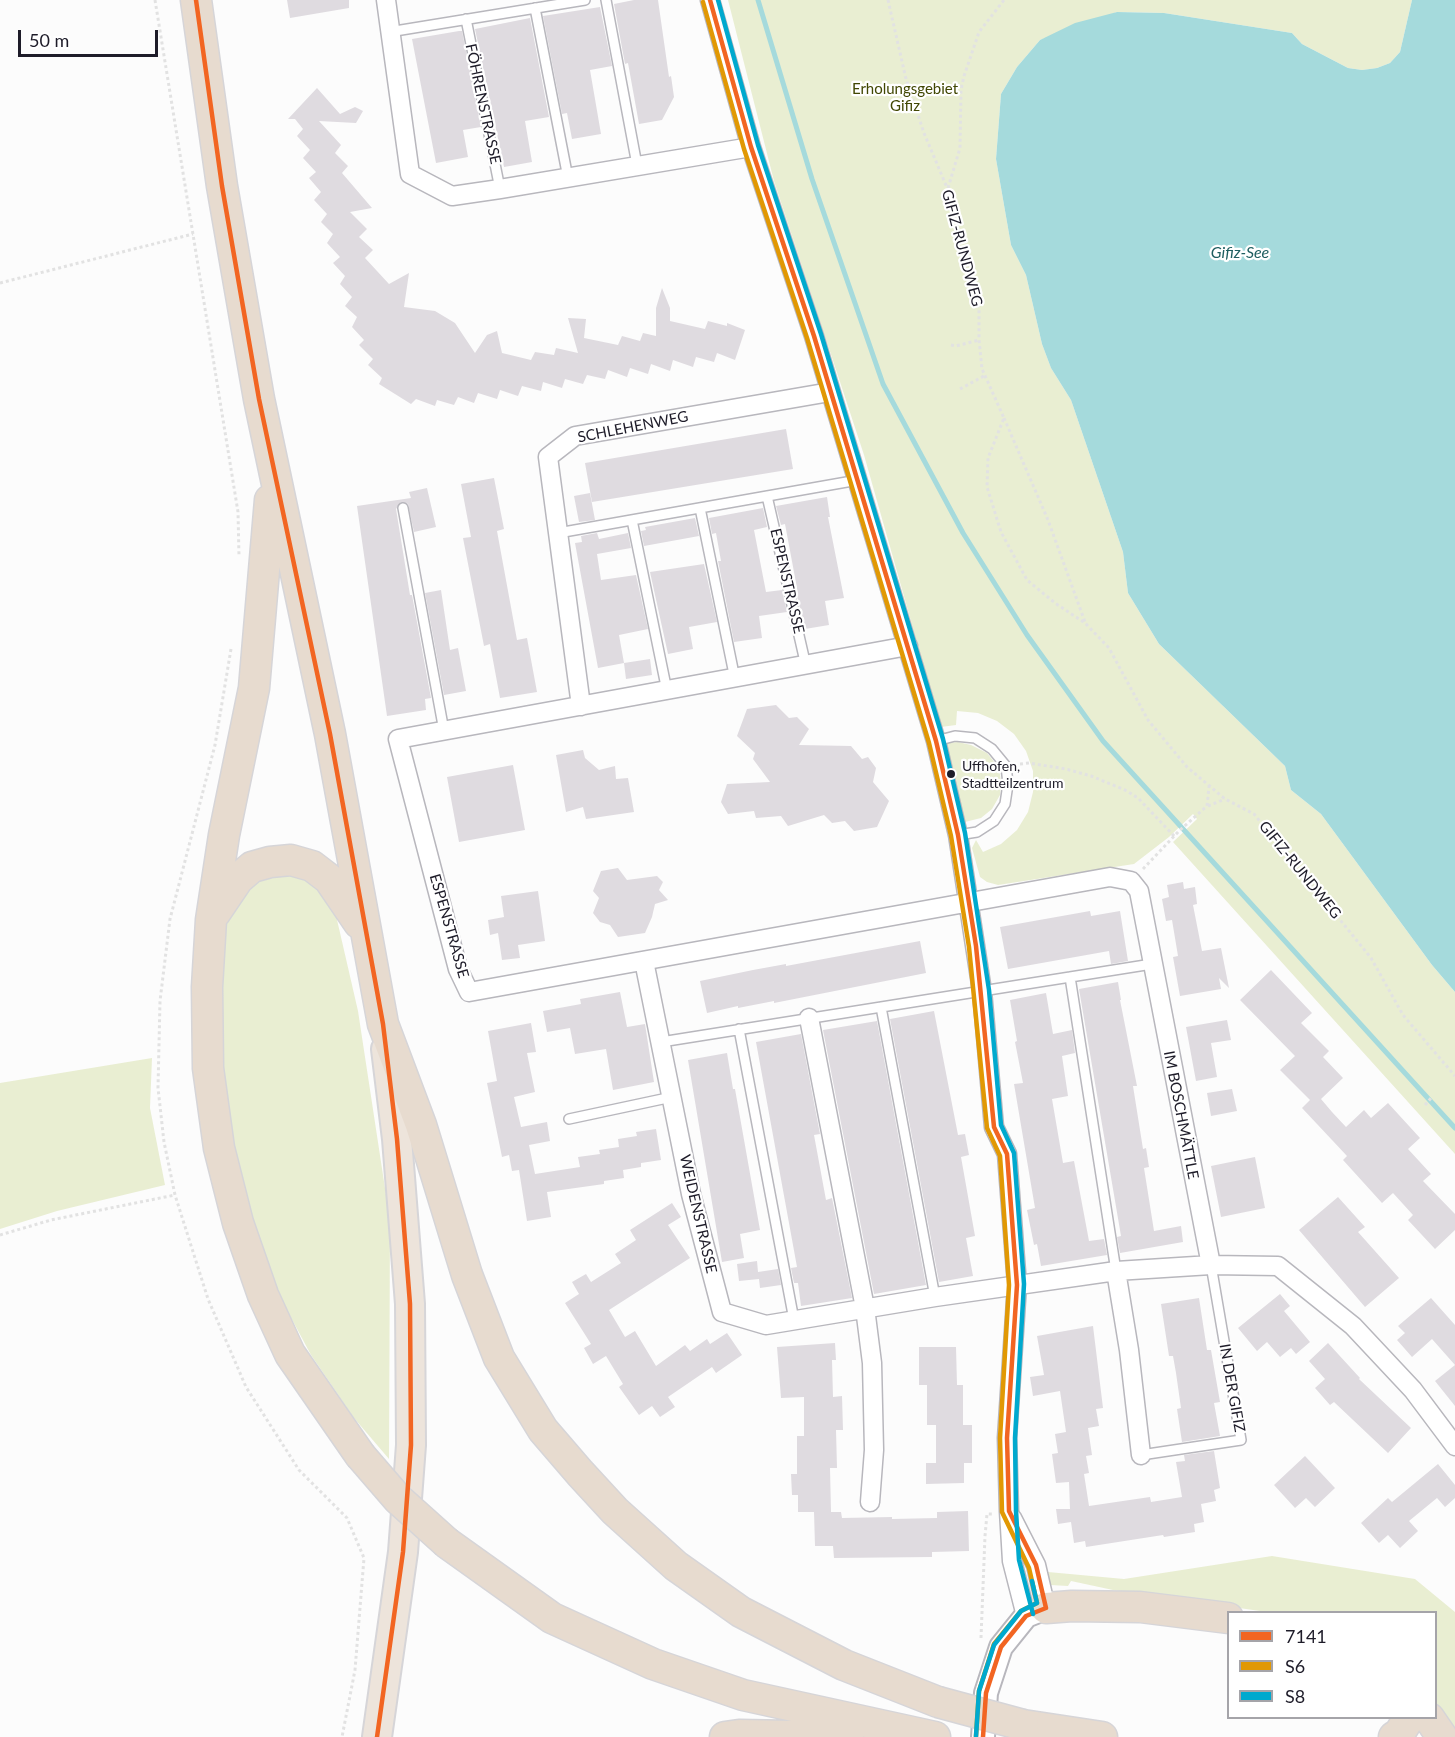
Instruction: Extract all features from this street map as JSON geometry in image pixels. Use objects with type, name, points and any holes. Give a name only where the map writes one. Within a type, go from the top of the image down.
[{"type":"highway","points":[[196,0],[222,186],[259,399],[330,734],[383,1024],[421,1125],[467,1275],[499,1358],[543,1430],[615,1511],[676,1566],[741,1612],[844,1665],[938,1702],[1023,1725],[1102,1737]]},
{"type":"highway","points":[[273,470],[254,688],[224,835],[211,920],[207,987],[208,1068],[219,1148],[238,1223],[263,1295],[290,1354],[360,1455],[398,1499],[447,1543],[552,1618],[653,1664],[743,1695],[933,1737]]},
{"type":"highway","points":[[211,920],[238,879],[252,867],[291,860],[312,866],[329,879],[366,933]]},
{"type":"highway","points":[[1036,1612],[1072,1606],[1140,1607],[1227,1618]]},
{"type":"highway","points":[[1394,1737],[1399,1734],[1408,1719]]},
{"type":"highway","points":[[1430,1719],[1442,1737]]},
{"type":"highway","points":[[725,1737],[739,1735],[848,1737]]},
{"type":"highway","points":[[926,1737],[933,1737]]},
{"type":"main road","points":[[377,1737],[403,1552],[411,1444],[410,1304],[398,1139],[383,1024]]},
{"type":"street","points":[[386,0],[410,174],[452,195],[501,189],[751,147]]},
{"type":"street","points":[[710,0],[751,147],[814,336],[908,646],[936,741],[958,835],[982,991],[994,1127],[1007,1154],[1017,1285],[1006,1438],[1009,1511],[1036,1565],[1036,1612],[1001,1647],[986,1693],[983,1737]]},
{"type":"street","name":"SCHLEHENWEG","points":[[580,706],[548,457],[574,436],[830,392]]},
{"type":"street","name":"ESPENSTRASSE","points":[[908,646],[398,739],[458,969],[469,992],[968,903]]},
{"type":"street","points":[[968,903],[1110,877],[1131,881]]},
{"type":"street","name":"IM BOSCHMÄTTLE","points":[[1131,881],[1139,891],[1211,1265]]},
{"type":"street","name":"WEIDENSTRASSE","points":[[644,961],[691,1194],[722,1312],[766,1325],[1017,1285]]},
{"type":"street","points":[[809,1018],[865,1308],[872,1363],[874,1439],[870,1502]]},
{"type":"street","points":[[1017,1285],[1116,1271],[1211,1265],[1278,1266],[1353,1326],[1413,1390],[1455,1446]]},
{"type":"street","name":"IN DER GIFIZ","points":[[1116,1271],[1129,1350],[1141,1455]]},
{"type":"lane","points":[[389,32],[585,0]]},
{"type":"lane","points":[[606,0],[637,165]]},
{"type":"lane","points":[[535,8],[568,178]]},
{"type":"lane","name":"FÖHRENSTRASSE","points":[[466,19],[501,189]]},
{"type":"lane","points":[[558,533],[858,480]]},
{"type":"lane","name":"ESPENSTRASSE","points":[[767,495],[806,666]]},
{"type":"lane","points":[[403,508],[444,731]]},
{"type":"lane","points":[[700,508],[735,679]]},
{"type":"lane","points":[[632,520],[667,691]]},
{"type":"lane","points":[[936,741],[955,736],[975,738],[992,749],[1006,766],[1008,784],[1005,804],[994,821],[977,831],[958,835]]},
{"type":"lane","points":[[661,1042],[1152,964]]},
{"type":"lane","points":[[1070,977],[1116,1271]]},
{"type":"lane","points":[[881,1007],[935,1297]]},
{"type":"lane","points":[[739,1029],[794,1320]]},
{"type":"lane","points":[[569,1119],[672,1097]]},
{"type":"lane","name":"IN DER GIFIZ","points":[[1141,1455],[1241,1440],[1211,1265]]},
{"type":"path","name":"GIFIZ-RUNDWEG","points":[[888,0],[906,79],[924,134],[948,190],[979,309],[982,369],[1004,418],[988,458],[987,488],[1001,531],[1027,580],[1085,623],[1109,648],[1148,720],[1187,767],[1226,799],[1254,814],[1371,958],[1402,1016],[1455,1076]]},
{"type":"path","points":[[948,190],[960,148],[961,90],[964,76],[979,32],[1004,0]]},
{"type":"path","points":[[0,283],[193,234]]},
{"type":"path","points":[[951,345],[956,346],[979,340]]},
{"type":"path","points":[[960,389],[984,376]]},
{"type":"path","points":[[1004,418],[1048,520],[1085,623]]},
{"type":"path","points":[[1006,766],[1029,763],[1074,772],[1110,783],[1138,798],[1174,837]]},
{"type":"path","points":[[1207,806],[1209,787]]},
{"type":"path","points":[[1131,881],[1179,831],[1207,806],[1226,799]]},
{"type":"path","points":[[1425,1105],[1431,1098]]},
{"type":"path","points":[[0,1235],[51,1220],[176,1195]]},
{"type":"path","points":[[981,1647],[987,1514],[1009,1511]]},
{"type":"green space","name":"Erholungsgebiet Gifiz","points":[[728,0],[1412,0],[1400,52],[1390,63],[1362,70],[1348,68],[1302,44],[1292,33],[1164,13],[1117,12],[1040,40],[1017,67],[1001,94],[996,159],[1011,245],[1026,275],[1042,344],[1051,368],[1071,400],[1123,552],[1128,593],[1159,644],[1285,766],[1291,790],[1321,814],[1432,965],[1455,992],[1455,1154],[1173,842],[1197,819],[1193,814],[1169,837],[1134,864],[998,885],[980,877],[972,848],[976,840],[983,852],[1001,844],[1017,830],[1028,812],[1033,792],[1033,771],[1026,751],[1014,734],[997,721],[978,713],[957,711],[956,725],[941,727],[864,455],[774,181]]},
{"type":"green space","points":[[958,742],[971,745],[987,753],[999,768],[1001,782],[1000,795],[992,809],[981,818],[965,822],[945,743]]},
{"type":"green space","points":[[287,867],[332,898],[358,1011],[390,1221],[389,1459],[354,1418],[311,1355],[265,1269],[237,1173],[217,1059],[227,913],[240,885]]},
{"type":"green space","points":[[152,1058],[150,1108],[165,1185],[57,1211],[0,1229],[0,1083]]},
{"type":"green space","points":[[1272,1556],[1415,1579],[1455,1612],[1455,1737],[1447,1729],[1437,1706],[1437,1611],[1260,1611],[1211,1604],[1213,1602],[1113,1590],[1071,1581],[1068,1586],[1050,1585],[1048,1572],[1124,1579]]},
{"type":"water","name":"Gifiz-See","points":[[1412,0],[1455,0],[1455,992],[1432,965],[1321,814],[1291,790],[1285,766],[1159,644],[1128,593],[1123,552],[1071,400],[1051,368],[1042,344],[1026,275],[1011,245],[996,159],[1001,94],[1017,67],[1040,40],[1075,23],[1117,12],[1164,13],[1292,33],[1302,44],[1348,68],[1362,70],[1390,63],[1400,52]]},
{"type":"building","points":[[287,0],[349,0],[349,8],[290,18]]},
{"type":"building","points":[[634,0],[658,0],[674,97],[662,120],[639,124],[614,4]]},
{"type":"building","points":[[600,7],[612,66],[590,70],[601,134],[572,139],[567,113],[562,114],[543,16]]},
{"type":"building","points":[[530,18],[549,117],[525,121],[532,162],[504,167],[475,29]]},
{"type":"building","points":[[462,31],[481,127],[463,130],[468,157],[436,163],[412,39]]},
{"type":"building","points":[[317,88],[340,114],[355,107],[363,111],[356,123],[319,121],[341,145],[335,153],[348,166],[342,173],[372,208],[350,212],[367,229],[359,237],[373,250],[365,258],[389,284],[409,273],[404,307],[435,311],[455,323],[475,353],[487,335],[497,331],[502,353],[531,360],[535,352],[554,355],[556,348],[578,353],[568,318],[586,319],[584,338],[618,345],[622,336],[640,341],[643,333],[656,336],[656,308],[662,288],[670,308],[670,321],[705,329],[708,321],[727,326],[727,323],[745,330],[735,360],[717,353],[714,362],[696,357],[693,367],[673,360],[670,371],[651,364],[648,374],[630,368],[627,377],[608,370],[605,379],[587,375],[583,384],[565,379],[562,388],[543,382],[541,391],[522,386],[518,396],[500,390],[497,399],[478,393],[474,403],[458,397],[454,405],[437,400],[435,406],[416,399],[411,404],[379,384],[382,378],[368,365],[373,359],[359,345],[364,340],[352,327],[357,317],[345,306],[352,297],[340,284],[345,276],[333,263],[340,257],[327,243],[333,234],[321,222],[327,214],[314,200],[321,192],[309,178],[316,172],[303,158],[310,150],[297,136],[303,129],[295,119],[288,119]]},
{"type":"building","points":[[786,429],[793,469],[592,502],[585,463]]},
{"type":"building","points":[[494,478],[504,529],[497,531],[517,640],[527,638],[537,692],[500,698],[490,644],[484,646],[463,538],[471,537],[461,484]]},
{"type":"building","points":[[427,488],[436,527],[414,532],[408,504],[401,502],[396,509],[410,595],[412,595],[431,698],[425,699],[426,710],[387,716],[357,506],[411,498],[409,492]]},
{"type":"building","points":[[590,493],[595,520],[579,522],[574,496]]},
{"type":"building","points":[[827,497],[830,517],[828,517],[844,598],[825,601],[829,625],[805,629],[795,588],[797,588],[785,524],[781,525],[776,506]]},
{"type":"building","points":[[763,508],[767,527],[754,530],[766,592],[782,590],[787,612],[759,616],[762,638],[734,642],[718,561],[721,561],[716,533],[712,534],[709,518]]},
{"type":"building","points":[[695,518],[699,536],[644,546],[641,531],[646,530],[645,527]]},
{"type":"building","points":[[597,533],[599,539],[628,533],[631,548],[597,554],[601,580],[636,575],[648,629],[619,635],[624,663],[598,668],[575,543],[582,542],[581,536]]},
{"type":"building","points":[[704,564],[717,622],[689,627],[693,649],[668,654],[650,572]]},
{"type":"building","points":[[441,590],[450,650],[458,648],[466,691],[444,695],[425,593]]},
{"type":"building","points":[[650,659],[652,675],[626,679],[624,663]]},
{"type":"building","points":[[776,705],[789,718],[797,717],[809,729],[799,745],[851,746],[862,759],[868,757],[876,768],[873,782],[889,801],[877,827],[854,831],[845,821],[832,823],[824,815],[788,826],[781,816],[756,818],[754,811],[728,814],[721,802],[727,784],[770,782],[753,759],[755,753],[737,736],[747,709]]},
{"type":"building","points":[[583,750],[585,758],[599,770],[615,766],[616,779],[628,778],[634,812],[586,819],[583,807],[566,812],[556,755]]},
{"type":"building","points":[[513,765],[525,830],[459,842],[447,777]]},
{"type":"building","points":[[618,868],[627,880],[657,876],[663,882],[659,890],[668,900],[655,904],[645,933],[618,937],[610,925],[600,922],[593,913],[599,898],[593,891],[601,871]]},
{"type":"building","points":[[1183,882],[1184,889],[1195,887],[1197,904],[1193,905],[1202,951],[1221,948],[1229,988],[1219,978],[1221,989],[1180,996],[1173,957],[1178,956],[1172,920],[1166,921],[1162,899],[1169,897],[1167,885]]},
{"type":"building","points":[[538,891],[545,941],[518,945],[520,958],[502,960],[498,933],[490,935],[488,920],[504,917],[501,896]]},
{"type":"building","points":[[1090,911],[1091,916],[1120,911],[1128,961],[1111,964],[1109,951],[1008,969],[1000,927]]},
{"type":"building","points":[[920,941],[926,973],[774,1003],[774,1001],[738,1008],[738,1006],[707,1013],[700,981]]},
{"type":"building","points":[[1271,970],[1312,1013],[1301,1023],[1329,1051],[1323,1057],[1343,1078],[1321,1099],[1332,1112],[1346,1127],[1364,1110],[1371,1118],[1388,1103],[1420,1138],[1408,1149],[1431,1174],[1423,1181],[1455,1214],[1455,1230],[1435,1249],[1408,1220],[1413,1215],[1393,1193],[1382,1203],[1343,1160],[1347,1156],[1302,1108],[1310,1100],[1280,1070],[1295,1056],[1240,1000]]},
{"type":"building","points":[[1118,982],[1137,1086],[1133,1086],[1143,1149],[1146,1148],[1149,1167],[1144,1168],[1154,1231],[1181,1226],[1183,1242],[1120,1253],[1117,1237],[1121,1236],[1079,989]]},
{"type":"building","points":[[620,992],[627,1027],[645,1024],[654,1082],[613,1090],[606,1049],[575,1054],[570,1028],[547,1032],[543,1011],[581,1004],[580,999]]},
{"type":"building","points":[[1046,993],[1053,1034],[1072,1030],[1075,1053],[1062,1056],[1068,1096],[1052,1099],[1063,1163],[1074,1161],[1089,1241],[1104,1239],[1107,1255],[1041,1266],[1027,1210],[1035,1208],[1014,1084],[1023,1083],[1010,1000]]},
{"type":"building","points":[[934,1011],[958,1135],[965,1134],[969,1155],[961,1157],[975,1236],[966,1238],[973,1276],[939,1282],[890,1019]]},
{"type":"building","points":[[1227,1020],[1231,1040],[1211,1043],[1217,1077],[1196,1081],[1186,1027]]},
{"type":"building","points":[[877,1021],[926,1285],[874,1294],[823,1030]]},
{"type":"building","points":[[531,1023],[536,1052],[527,1053],[535,1092],[514,1097],[521,1127],[547,1122],[550,1141],[529,1145],[535,1174],[580,1167],[578,1157],[600,1154],[599,1150],[619,1147],[618,1139],[637,1136],[636,1132],[656,1129],[661,1160],[641,1163],[641,1167],[623,1170],[624,1178],[604,1181],[604,1184],[547,1192],[551,1217],[527,1221],[519,1170],[512,1171],[509,1155],[502,1157],[487,1083],[497,1081],[488,1031]]},
{"type":"building","points":[[801,1034],[820,1134],[814,1135],[826,1200],[832,1198],[852,1298],[801,1306],[798,1283],[794,1283],[791,1268],[797,1267],[756,1042]]},
{"type":"building","points":[[727,1053],[760,1230],[740,1234],[744,1258],[722,1262],[688,1060]]},
{"type":"building","points":[[1232,1089],[1237,1111],[1211,1116],[1207,1093]]},
{"type":"building","points":[[1255,1157],[1265,1208],[1221,1217],[1211,1166]]},
{"type":"building","points":[[1338,1197],[1365,1227],[1358,1232],[1399,1278],[1365,1307],[1299,1230]]},
{"type":"building","points":[[672,1203],[681,1217],[668,1225],[690,1258],[609,1310],[625,1337],[635,1331],[656,1366],[685,1345],[690,1351],[707,1339],[710,1344],[727,1333],[742,1355],[716,1373],[712,1367],[668,1397],[675,1407],[660,1417],[652,1406],[639,1415],[619,1387],[623,1384],[606,1356],[593,1364],[584,1348],[591,1344],[565,1303],[579,1294],[572,1282],[586,1274],[591,1282],[621,1263],[615,1254],[636,1240],[630,1230]]},
{"type":"building","points":[[757,1261],[758,1272],[778,1269],[781,1285],[760,1288],[759,1279],[739,1281],[737,1264]]},
{"type":"building","points":[[1280,1294],[1290,1306],[1284,1311],[1310,1342],[1296,1354],[1291,1348],[1280,1357],[1267,1342],[1257,1351],[1238,1328]]},
{"type":"building","points":[[1199,1298],[1207,1350],[1211,1350],[1220,1402],[1214,1403],[1220,1436],[1182,1442],[1177,1409],[1181,1408],[1176,1373],[1173,1356],[1169,1356],[1161,1304]]},
{"type":"building","points":[[1431,1298],[1455,1325],[1455,1365],[1432,1339],[1412,1357],[1397,1340],[1405,1333],[1398,1326]]},
{"type":"building","points":[[1093,1326],[1103,1408],[1096,1409],[1099,1426],[1088,1428],[1092,1455],[1086,1456],[1089,1473],[1084,1474],[1089,1506],[1150,1497],[1151,1502],[1182,1497],[1176,1462],[1185,1461],[1184,1455],[1214,1451],[1220,1488],[1214,1490],[1216,1501],[1201,1504],[1204,1522],[1194,1524],[1195,1532],[1086,1547],[1085,1541],[1074,1543],[1071,1522],[1058,1524],[1056,1509],[1070,1509],[1069,1482],[1056,1483],[1052,1454],[1058,1453],[1055,1434],[1066,1432],[1060,1391],[1033,1396],[1030,1377],[1044,1375],[1037,1336]]},
{"type":"building","points":[[835,1343],[836,1360],[832,1360],[833,1397],[842,1396],[843,1430],[836,1430],[837,1468],[830,1468],[831,1512],[841,1512],[842,1518],[892,1517],[892,1519],[937,1518],[937,1512],[968,1511],[969,1551],[932,1552],[932,1557],[834,1558],[833,1546],[815,1546],[814,1512],[798,1512],[798,1495],[792,1495],[791,1474],[797,1474],[797,1436],[804,1436],[804,1397],[781,1398],[777,1347]]},
{"type":"building","points":[[1328,1343],[1359,1379],[1411,1428],[1388,1453],[1334,1402],[1330,1405],[1315,1388],[1325,1379],[1309,1361]]},
{"type":"building","points":[[919,1347],[956,1347],[957,1385],[963,1385],[963,1425],[972,1425],[972,1463],[964,1463],[964,1483],[926,1484],[926,1463],[936,1463],[936,1425],[927,1425],[927,1385],[919,1385]]},
{"type":"building","points":[[1455,1365],[1455,1406],[1435,1381]]},
{"type":"building","points":[[1305,1456],[1335,1488],[1315,1507],[1306,1498],[1295,1508],[1274,1485]]},
{"type":"building","points":[[1438,1464],[1455,1485],[1455,1498],[1445,1507],[1437,1498],[1409,1521],[1418,1531],[1400,1548],[1388,1535],[1379,1543],[1361,1523],[1388,1498],[1392,1502]]},
{"type":"waterway","points":[[758,0],[812,179],[883,384],[963,533],[1027,635],[1103,741],[1455,1128]]},
{"type":"transit line","name":"7141","points":[[196,0],[222,186],[259,399],[330,734],[383,1024],[397,1139],[410,1304],[411,1445],[403,1552],[377,1737]]},
{"type":"transit line","name":"7141","points":[[710,0],[751,147],[814,336],[936,741],[958,835],[976,946],[994,1127],[1007,1154],[1017,1285],[1007,1438],[1009,1511],[1036,1565],[1046,1608],[1026,1616],[1001,1647],[986,1693],[983,1737]]},
{"type":"transit line","name":"S8","points":[[718,0],[758,145],[821,334],[943,739],[965,833],[989,990],[1001,1125],[1014,1153],[1024,1284],[1015,1438],[1016,1511],[1019,1560],[1033,1614]]},
{"type":"transit line","name":"S6","points":[[703,2],[744,149],[807,338],[929,743],[951,836],[969,947],[987,1128],[1000,1156],[1009,1285],[1000,1438],[1002,1512],[1029,1568],[1037,1603],[1021,1611],[994,1644],[979,1691],[976,1736]]},
{"type":"transit line","name":"S8","points":[[976,1736],[979,1691],[994,1645],[1021,1611],[1037,1603],[1032,1581]]},
{"type":"place","name":"Uffhofen, Stadtteilzentrum","points":[[951,774]]}]
